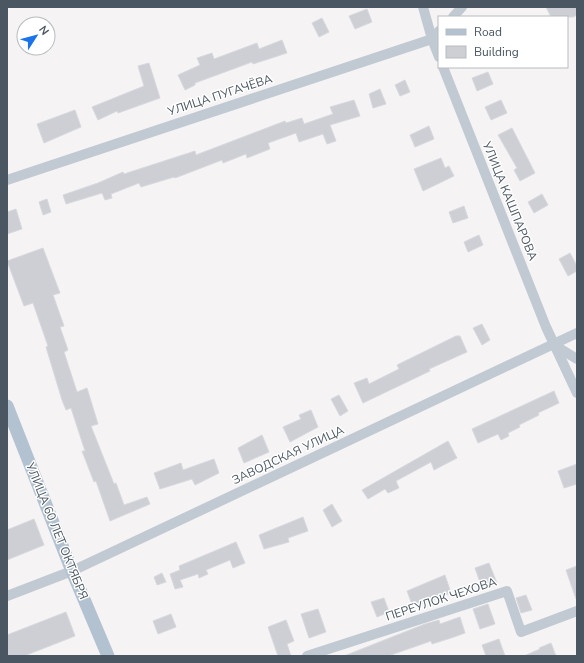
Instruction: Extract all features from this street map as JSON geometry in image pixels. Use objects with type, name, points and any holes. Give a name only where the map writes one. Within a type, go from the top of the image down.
[{"type":"main road","name":"УЛИЦА 60 ЛЕТ ОКТЯБРЯ","points":[[7,406],[72,571],[108,656]]},
{"type":"street","points":[[423,7],[435,35],[438,52]]},
{"type":"street","points":[[453,16],[462,7]]},
{"type":"street","name":"УЛИЦА ПУГАЧЁВА","points":[[7,180],[435,35]]},
{"type":"street","name":"УЛИЦА КАШПАРОВА","points":[[443,68],[554,345],[577,393]]},
{"type":"street","name":"ЗАВОДСКАЯ УЛИЦА","points":[[7,596],[72,571],[577,333]]},
{"type":"street","points":[[554,345],[577,359]]},
{"type":"street","name":"ПЕРЕУЛОК ЧЕХОВА","points":[[307,656],[507,591],[521,632],[577,611]]},
{"type":"building","points":[[546,7],[577,7],[577,15],[573,17],[550,16]]},
{"type":"building","points":[[367,9],[372,22],[355,29],[349,16]]},
{"type":"building","points":[[322,18],[329,32],[319,37],[312,23]]},
{"type":"building","points":[[282,40],[287,53],[253,64],[252,62],[195,83],[195,85],[185,90],[178,75],[200,65],[197,58],[212,53],[214,59],[257,43],[259,49]]},
{"type":"building","points":[[149,63],[160,98],[118,113],[117,111],[98,120],[92,107],[144,86],[138,66]]},
{"type":"building","points":[[488,72],[493,84],[477,91],[472,78]]},
{"type":"building","points":[[405,80],[410,92],[400,96],[395,85]]},
{"type":"building","points":[[380,89],[386,104],[373,108],[369,94]]},
{"type":"building","points":[[354,100],[360,116],[330,125],[336,141],[327,144],[323,134],[299,142],[296,133],[268,143],[270,149],[247,158],[246,154],[223,163],[222,160],[175,178],[174,177],[141,187],[139,183],[111,194],[112,198],[105,200],[102,193],[66,204],[63,195],[98,183],[123,172],[124,174],[195,151],[196,155],[285,121],[286,123],[302,118],[304,124],[333,114],[330,107]]},
{"type":"building","points":[[501,100],[507,113],[491,120],[485,107]]},
{"type":"building","points":[[75,110],[81,127],[44,143],[37,124]]},
{"type":"building","points":[[429,126],[434,139],[415,147],[410,135]]},
{"type":"building","points":[[512,128],[535,173],[520,181],[514,170],[517,168],[498,135]]},
{"type":"building","points":[[441,158],[445,168],[449,166],[454,176],[423,191],[414,169]]},
{"type":"building","points":[[542,194],[548,205],[534,213],[528,202]]},
{"type":"building","points":[[47,199],[51,212],[43,215],[39,202]]},
{"type":"building","points":[[464,206],[468,218],[453,223],[449,212]]},
{"type":"building","points":[[16,209],[22,229],[7,234],[7,212]]},
{"type":"building","points":[[479,235],[483,245],[468,252],[464,242]]},
{"type":"building","points":[[43,248],[60,293],[53,295],[64,326],[60,327],[68,350],[64,352],[77,392],[87,388],[98,424],[91,426],[114,484],[116,483],[124,505],[147,497],[150,504],[110,521],[96,481],[94,482],[82,451],[85,451],[71,408],[66,410],[62,400],[46,347],[48,346],[33,303],[24,306],[7,261]]},
{"type":"building","points":[[570,253],[577,266],[577,271],[568,276],[559,259]]},
{"type":"building","points":[[482,324],[490,340],[482,345],[473,328]]},
{"type":"building","points":[[456,336],[460,336],[467,352],[429,369],[430,371],[363,403],[354,383],[367,378],[369,384],[399,369],[397,365]]},
{"type":"building","points":[[554,391],[559,403],[538,413],[539,415],[519,425],[520,427],[508,433],[509,436],[501,440],[498,434],[478,443],[472,429]]},
{"type":"building","points":[[339,395],[348,411],[340,416],[331,399]]},
{"type":"building","points":[[311,410],[318,427],[290,442],[283,427],[301,419],[299,415]]},
{"type":"building","points":[[262,435],[269,452],[244,463],[238,448]]},
{"type":"building","points":[[448,441],[457,458],[434,470],[431,462],[396,481],[399,488],[388,493],[385,489],[368,499],[362,490]]},
{"type":"building","points":[[214,459],[219,473],[195,485],[192,479],[160,489],[154,473],[181,463],[183,470]]},
{"type":"building","points":[[577,464],[577,484],[564,488],[558,471]]},
{"type":"building","points":[[332,504],[342,521],[332,527],[323,510]]},
{"type":"building","points":[[303,517],[308,531],[288,538],[289,542],[264,549],[259,535]]},
{"type":"building","points":[[34,519],[44,545],[7,560],[7,530]]},
{"type":"building","points":[[236,542],[245,563],[233,568],[230,560],[206,570],[208,574],[199,578],[198,574],[180,580],[183,587],[175,589],[170,574],[180,570],[179,566]]},
{"type":"building","points":[[489,563],[497,583],[482,588],[475,568]]},
{"type":"building","points":[[577,566],[577,599],[576,599],[566,570]]},
{"type":"building","points":[[162,573],[166,582],[157,585],[154,577]]},
{"type":"building","points":[[445,575],[451,593],[413,607],[407,591]]},
{"type":"building","points":[[526,595],[532,610],[521,613],[516,598]]},
{"type":"building","points":[[384,598],[389,612],[377,617],[371,602]]},
{"type":"building","points":[[488,604],[495,624],[480,629],[473,609]]},
{"type":"building","points":[[318,609],[326,632],[309,638],[301,614]]},
{"type":"building","points":[[66,612],[75,636],[24,656],[7,656],[7,635]]},
{"type":"building","points":[[171,614],[176,627],[158,634],[153,621]]},
{"type":"building","points":[[460,617],[465,633],[454,637],[432,644],[431,641],[388,656],[344,656],[425,624],[439,620],[440,624]]},
{"type":"building","points":[[286,620],[294,641],[287,644],[291,656],[278,656],[268,627]]},
{"type":"building","points":[[499,639],[505,656],[486,656],[482,645]]},
{"type":"building","points":[[551,643],[556,656],[524,656],[540,649],[539,648]]}]
